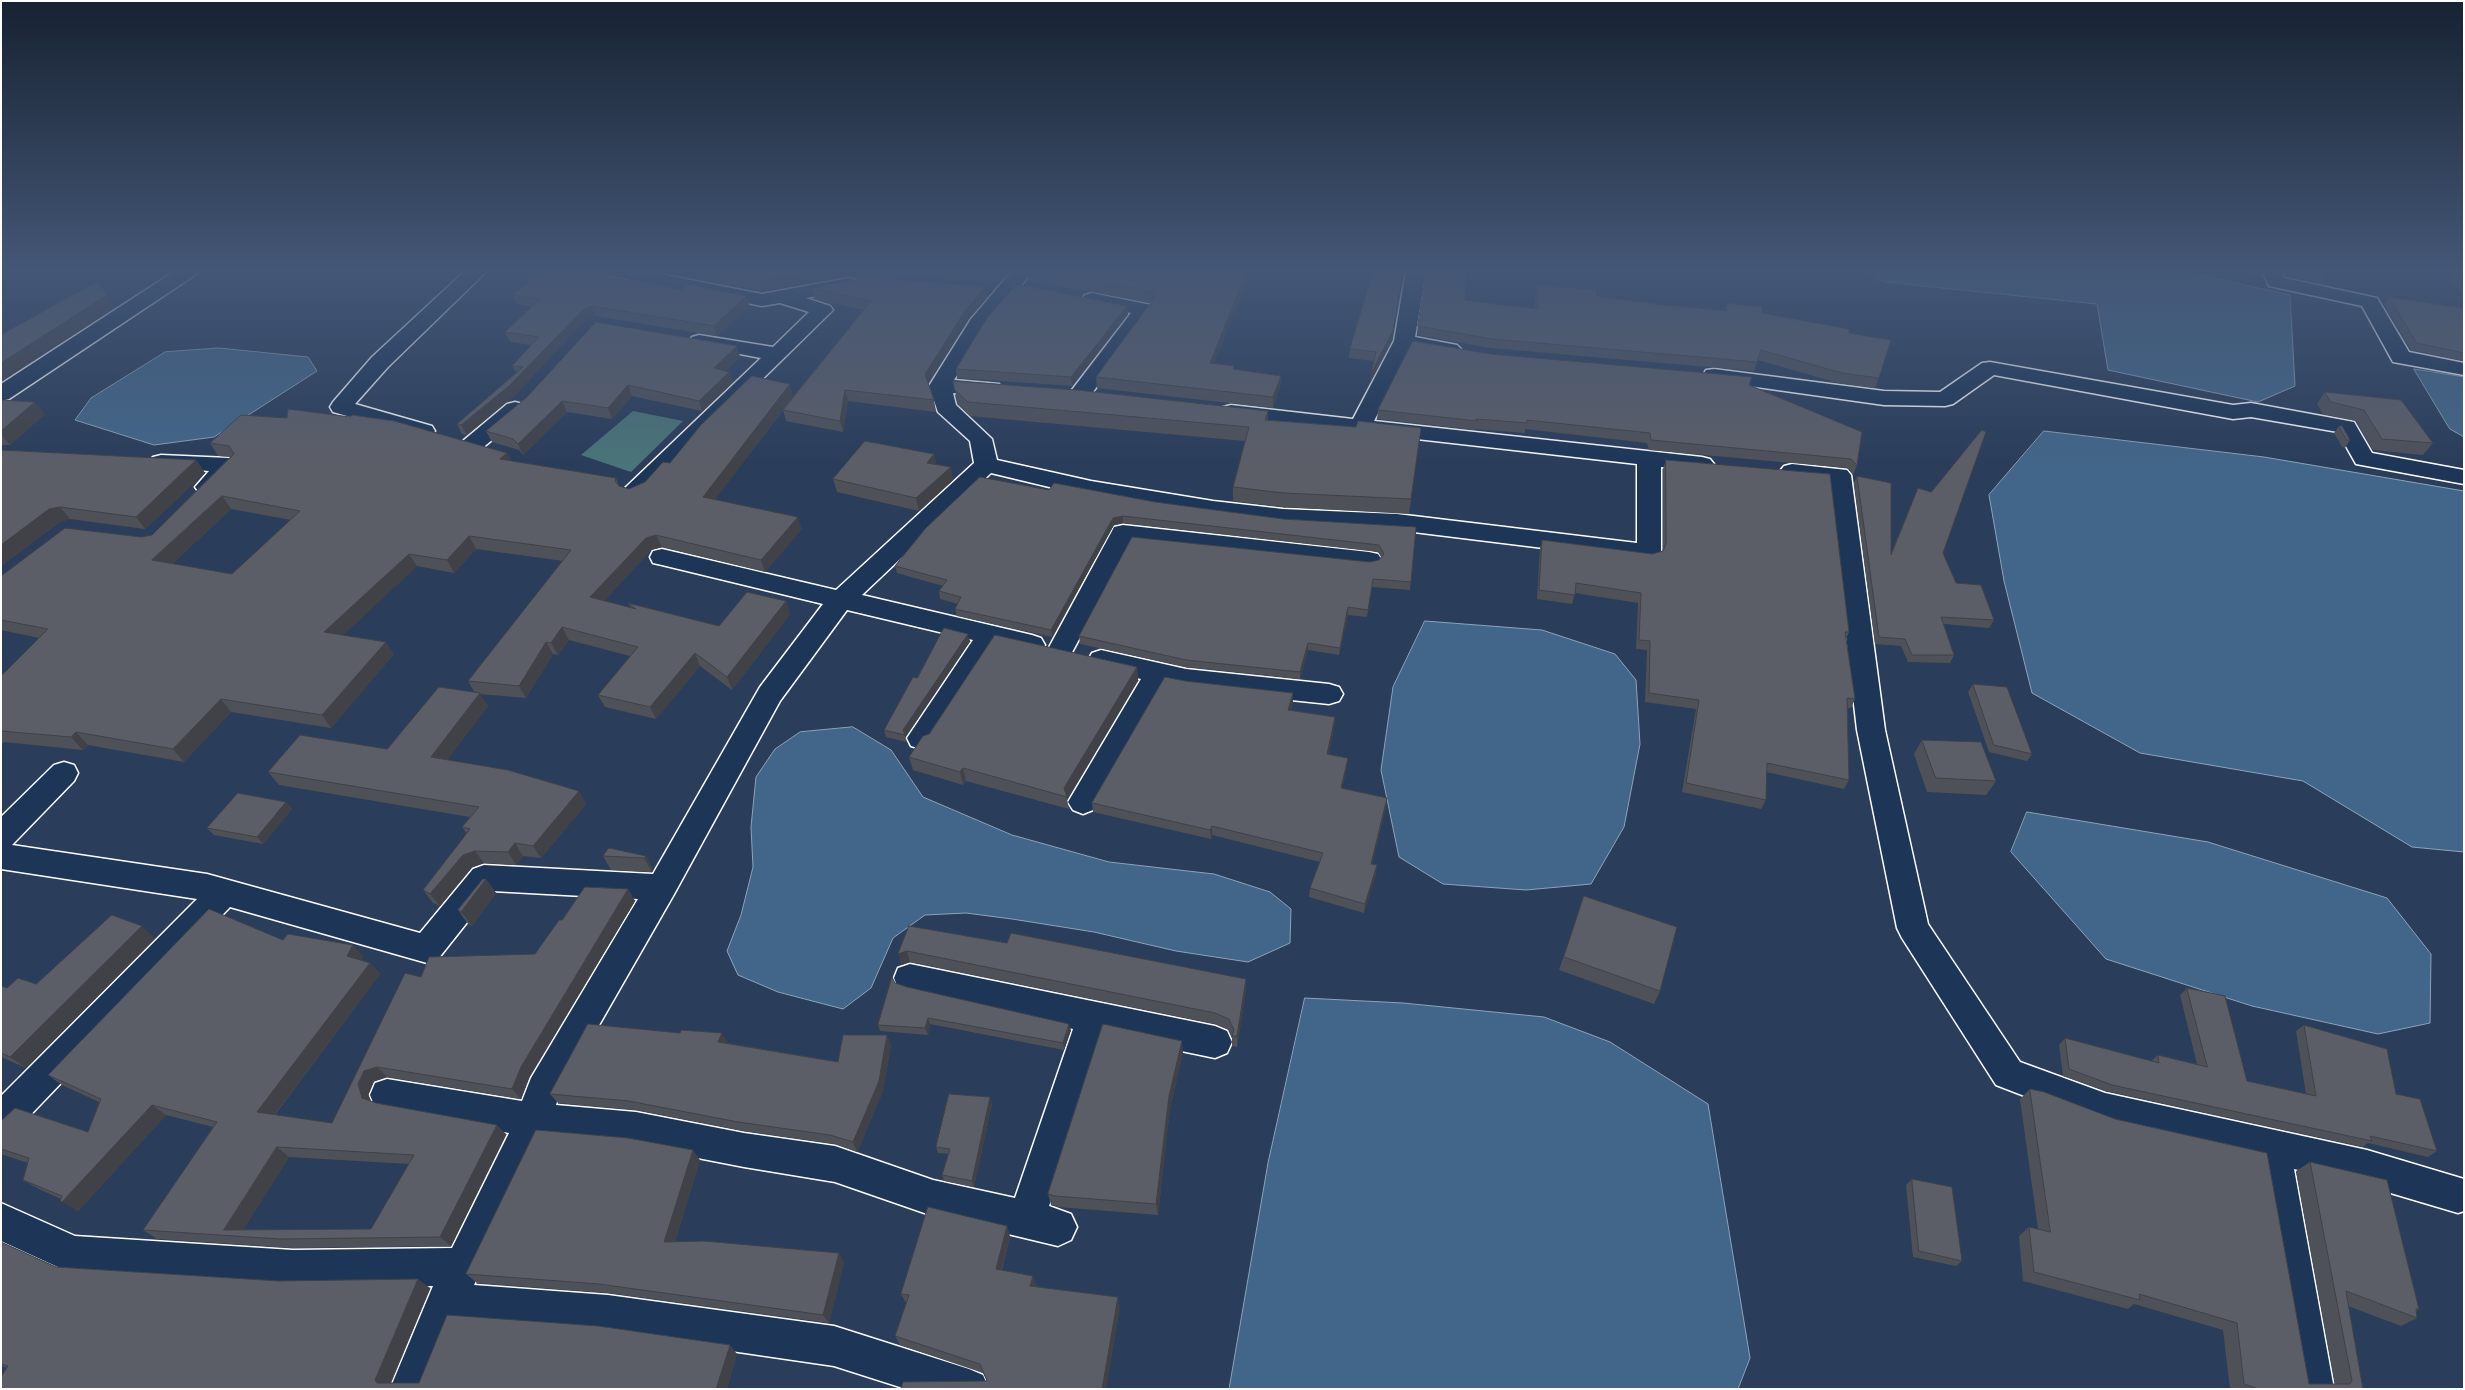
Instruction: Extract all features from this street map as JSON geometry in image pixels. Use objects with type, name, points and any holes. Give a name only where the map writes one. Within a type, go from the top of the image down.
[{"type":"street","points":[[1,394],[89,336]]},
{"type":"street","points":[[408,336],[380,362],[341,407],[495,452]]},
{"type":"street","points":[[634,492],[797,336]]},
{"type":"street","points":[[970,336],[940,386],[946,407],[981,439],[986,465]]},
{"type":"street","points":[[1079,395],[1124,336]]},
{"type":"street","points":[[1360,427],[1404,342],[1405,336]]},
{"type":"street","points":[[2389,336],[2401,357],[2464,369]]},
{"type":"street","points":[[682,338],[778,354]]},
{"type":"street","points":[[1404,342],[1471,353]]},
{"type":"street","points":[[1690,373],[1796,385],[1884,398],[1945,399],[1990,368],[2233,412],[2251,410],[2346,428],[2364,458],[2464,476]]},
{"type":"street","points":[[940,386],[1020,391]]},
{"type":"street","points":[[1050,393],[1108,398]]},
{"type":"street","points":[[457,441],[530,395]]},
{"type":"street","points":[[1205,409],[1725,466]]},
{"type":"street","points":[[986,465],[1091,489],[1213,510],[1283,517],[1397,522],[1649,553],[1649,459]]},
{"type":"street","points":[[141,461],[230,465],[194,499]]},
{"type":"street","points":[[410,1389],[446,1302],[534,1120],[543,1090],[662,887],[770,694],[840,601],[986,465]]},
{"type":"street","points":[[1763,469],[1839,475],[1872,730],[1913,928],[2008,1074],[2105,1110],[2367,1168],[2458,1195]]},
{"type":"street","points":[[1060,651],[1123,533],[1369,560]]},
{"type":"street","points":[[662,557],[840,601],[1186,679],[1329,694]]},
{"type":"street","points":[[921,738],[990,635]]},
{"type":"street","points":[[1083,802],[1158,673]]},
{"type":"street","points":[[1,838],[64,773]]},
{"type":"street","points":[[1,856],[206,887],[427,949],[484,878],[662,887]]},
{"type":"street","points":[[5,1117],[224,892]]},
{"type":"street","points":[[910,978],[1093,1018],[1216,1042]]},
{"type":"street","points":[[388,1095],[534,1120],[636,1129],[744,1150],[835,1164],[933,1198],[1042,1224],[1093,1018]]},
{"type":"street","points":[[2272,1147],[2314,1389]]},
{"type":"street","points":[[1,1221],[73,1255],[293,1269],[463,1267]]},
{"type":"street","points":[[446,1302],[608,1314],[834,1346],[967,1388]]},
{"type":"green space","points":[[633,411],[683,421],[631,472],[581,455]]},
{"type":"water","points":[[2102,336],[2292,336],[2295,386],[2258,402],[2108,370]]},
{"type":"water","points":[[219,348],[308,357],[317,371],[214,437],[154,445],[75,420],[91,398],[165,352]]},
{"type":"water","points":[[2414,369],[2464,377],[2464,437],[2450,429]]},
{"type":"water","points":[[2044,431],[2264,457],[2464,491],[2464,852],[2412,847],[2303,781],[2140,753],[2032,693],[2004,581],[1989,495]]},
{"type":"water","points":[[1425,621],[1542,630],[1615,654],[1636,680],[1640,744],[1624,827],[1591,884],[1526,890],[1443,884],[1399,857],[1381,770],[1393,687]]},
{"type":"water","points":[[853,727],[891,750],[923,797],[1012,835],[1109,862],[1214,874],[1270,892],[1291,909],[1290,943],[1248,962],[1176,951],[1094,932],[1012,919],[966,913],[925,915],[893,938],[871,988],[843,1009],[778,992],[738,975],[727,951],[741,915],[753,867],[751,827],[756,777],[775,749],[800,732]]},
{"type":"water","points":[[2027,812],[2208,842],[2387,898],[2431,954],[2430,1023],[2378,1034],[2252,1006],[2106,959],[2011,852]]},
{"type":"water","points":[[1305,998],[1403,1003],[1544,1017],[1610,1042],[1708,1104],[1750,1358],[1738,1389],[1229,1389],[1268,1163]]},
{"type":"building","points":[[1,336],[43,336],[1,363]]},
{"type":"building","points":[[531,336],[558,336],[509,386],[461,425],[457,424],[523,367],[512,366],[539,337]]},
{"type":"building","points":[[583,336],[677,336],[737,346],[714,368],[729,372],[699,401],[628,385],[608,408],[562,401],[518,444],[513,439],[486,431],[527,397]]},
{"type":"building","points":[[843,336],[949,336],[925,374],[934,400],[845,390],[840,421],[783,410]]},
{"type":"building","points":[[976,336],[1103,336],[1071,377],[956,369]]},
{"type":"building","points":[[1126,336],[1221,336],[1210,363],[1234,366],[1233,369],[1281,376],[1273,397],[1096,377]]},
{"type":"building","points":[[1354,336],[1390,336],[1371,373],[1376,352],[1350,349]]},
{"type":"building","points":[[1474,336],[1866,336],[1891,340],[1879,378],[1842,373],[1761,350],[1757,362]]},
{"type":"building","points":[[2413,336],[2464,336],[2464,353],[2417,343]]},
{"type":"building","points":[[1413,341],[1491,354],[1752,377],[1749,385],[1862,432],[1857,465],[1851,459],[1651,440],[1650,433],[1527,420],[1527,423],[1476,419],[1477,421],[1378,410]]},
{"type":"building","points":[[752,376],[790,384],[703,497],[798,517],[761,560],[656,535],[646,538],[590,597],[636,609],[628,603],[719,626],[747,592],[786,601],[727,677],[695,653],[650,707],[598,695],[638,647],[562,627],[551,643],[546,642],[519,686],[468,681],[571,550],[469,536],[447,560],[409,554],[324,632],[386,642],[322,715],[221,699],[173,749],[76,732],[71,737],[1,731],[1,676],[48,629],[1,620],[1,576],[65,528],[141,537],[152,535],[234,454],[229,446],[210,443],[241,415],[287,418],[288,409],[394,421],[507,453],[500,459],[616,478],[615,481],[619,486],[629,489],[645,482],[663,462],[670,463],[701,425]],"holes":[[[222,496],[300,511],[232,574],[152,560]]]},
{"type":"building","points":[[953,381],[1077,390],[1268,411],[1265,420],[1356,427],[1358,421],[1421,428],[1411,499],[1284,493],[1233,487],[1249,427],[968,402],[955,390]]},
{"type":"building","points":[[2325,392],[2401,400],[2433,443],[2382,439],[2364,410],[2331,402]]},
{"type":"building","points":[[1,400],[35,402],[1,431]]},
{"type":"building","points":[[2339,426],[2342,426],[2350,440],[2347,440]]},
{"type":"building","points":[[1982,430],[1986,432],[1943,553],[1956,583],[1981,585],[1994,620],[1941,617],[1954,655],[1912,655],[1905,639],[1879,637],[1857,476],[1891,483],[1891,555],[1918,488],[1931,492]]},
{"type":"building","points":[[865,441],[934,454],[927,463],[951,467],[916,498],[833,479]]},
{"type":"building","points":[[1,450],[196,460],[136,517],[60,507],[49,509],[1,545]]},
{"type":"building","points":[[1666,460],[1830,474],[1849,632],[1845,632],[1855,699],[1847,698],[1849,780],[1767,763],[1766,800],[1686,783],[1699,700],[1649,693],[1650,641],[1639,640],[1641,593],[1576,583],[1575,595],[1539,590],[1542,540],[1652,554],[1663,551],[1666,544]]},
{"type":"building","points":[[980,477],[1049,490],[1054,483],[1155,502],[1283,519],[1416,527],[1411,582],[1373,579],[1368,610],[1348,607],[1340,648],[1308,643],[1300,672],[1186,660],[1079,636],[1132,537],[1370,562],[1379,560],[1384,554],[1379,545],[1123,516],[1113,518],[1051,630],[955,609],[961,597],[939,591],[947,580],[895,566],[925,529]]},
{"type":"building","points":[[944,628],[968,634],[903,730],[905,735],[884,730],[913,677],[917,678]]},
{"type":"building","points":[[995,635],[1137,667],[1064,788],[1067,797],[963,768],[960,772],[909,757],[923,736],[929,734]]},
{"type":"building","points":[[1165,677],[1293,693],[1288,710],[1335,717],[1327,754],[1348,758],[1341,788],[1387,798],[1371,864],[1377,865],[1365,904],[1310,888],[1323,853],[1212,826],[1210,830],[1092,803]]},
{"type":"building","points":[[1973,684],[2007,687],[2032,754],[1994,745]]},
{"type":"building","points":[[439,687],[480,693],[431,757],[508,770],[579,791],[533,846],[515,843],[508,852],[475,851],[463,855],[430,894],[423,890],[470,829],[462,827],[479,807],[268,772],[300,735],[387,749]]},
{"type":"building","points":[[1922,740],[1981,742],[1996,781],[1936,778]]},
{"type":"building","points":[[238,793],[286,802],[257,837],[207,828]]},
{"type":"building","points":[[609,848],[646,856],[644,858],[603,856]]},
{"type":"building","points":[[483,879],[486,879],[461,912],[458,910]]},
{"type":"building","points":[[585,887],[628,889],[521,1067],[512,1089],[377,1067],[364,1071],[358,1084],[362,1098],[376,1103],[497,1125],[440,1237],[280,1239],[143,1230],[217,1122],[152,1105],[62,1202],[60,1201],[62,1196],[23,1180],[29,1158],[1,1149],[1,1121],[15,1108],[88,1132],[101,1099],[48,1075],[209,909],[283,940],[288,934],[353,945],[347,956],[370,963],[257,1112],[332,1123],[405,973],[421,977],[429,957],[535,954],[559,920],[562,920]],"holes":[[[277,1147],[414,1155],[371,1229],[224,1230]]]},
{"type":"building","points":[[1584,896],[1677,927],[1660,991],[1564,957]]},
{"type":"building","points":[[112,915],[142,926],[10,1057],[1,1053],[1,986],[7,988],[18,978],[36,984]]},
{"type":"building","points":[[909,926],[1007,943],[1011,933],[1246,979],[1237,1036],[1232,1036],[1234,1030],[1229,1019],[1215,1013],[907,951],[898,954]]},
{"type":"building","points":[[892,977],[895,983],[907,987],[1069,1024],[1063,1043],[928,1018],[925,1028],[878,1025]]},
{"type":"building","points":[[2187,988],[2225,996],[2247,1081],[2316,1096],[2304,1025],[2387,1049],[2396,1094],[2420,1099],[2437,1151],[2370,1136],[2372,1141],[2112,1085],[2069,1069],[2065,1038],[2159,1063],[2158,1055],[2207,1067]]},
{"type":"building","points":[[588,1024],[680,1033],[681,1030],[722,1033],[718,1042],[838,1062],[843,1035],[887,1035],[879,1081],[853,1142],[830,1135],[738,1122],[629,1101],[550,1094]]},
{"type":"building","points":[[1103,1024],[1182,1041],[1169,1096],[1156,1204],[1048,1194]]},
{"type":"building","points":[[2030,1089],[2044,1092],[2115,1119],[2267,1153],[2309,1384],[2350,1384],[2352,1381],[2310,1162],[2387,1180],[2419,1309],[2416,1309],[2417,1318],[2346,1291],[2363,1389],[2259,1389],[2244,1384],[2237,1323],[2139,1294],[2140,1300],[2034,1272],[2029,1227],[2050,1232]]},
{"type":"building","points":[[949,1094],[990,1097],[972,1181],[942,1175],[950,1149],[936,1147]]},
{"type":"building","points":[[536,1130],[628,1138],[693,1150],[664,1242],[704,1241],[839,1253],[823,1315],[599,1284],[466,1274]]},
{"type":"building","points":[[1912,1179],[1952,1187],[1962,1261],[1919,1251]]},
{"type":"building","points":[[928,1207],[1007,1226],[996,1269],[1033,1276],[1030,1286],[1118,1297],[1102,1389],[901,1389],[903,1382],[987,1381],[980,1364],[895,1336],[909,1295],[901,1294]]},
{"type":"building","points":[[1,1242],[56,1267],[279,1281],[418,1279],[375,1380],[377,1383],[419,1383],[447,1315],[598,1326],[730,1345],[716,1389],[1,1389],[1,1377],[8,1366],[1,1364]]}]
